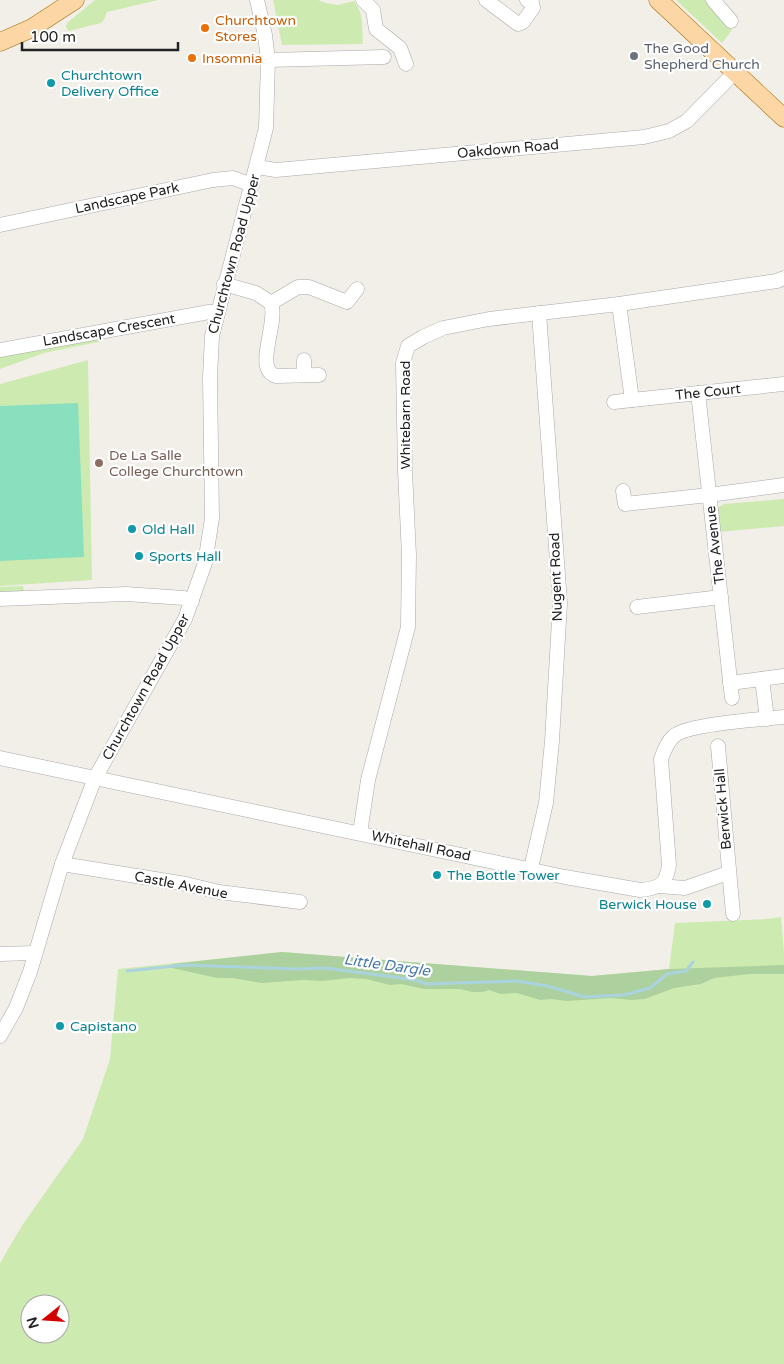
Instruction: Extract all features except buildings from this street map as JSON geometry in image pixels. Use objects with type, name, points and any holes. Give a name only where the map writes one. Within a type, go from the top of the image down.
[{"type":"main road","points":[[0,42],[32,28],[74,0]]},
{"type":"main road","points":[[658,0],[784,118]]},
{"type":"street","name":"Churchtown Road Upper","points":[[0,1036],[16,1008],[62,864],[95,778],[185,619],[205,563],[212,518],[210,377],[212,336],[266,128],[268,60],[265,35],[257,0]]},
{"type":"street","points":[[363,0],[373,10],[376,29],[400,48],[406,64]]},
{"type":"street","points":[[486,0],[518,24],[522,22],[533,8],[532,3],[528,0]]},
{"type":"street","points":[[712,0],[731,21]]},
{"type":"street","points":[[268,60],[384,57]]},
{"type":"street","name":"Oakdown Road","points":[[257,167],[276,170],[644,137],[670,131],[687,121],[735,72]]},
{"type":"street","name":"Landscape Park","points":[[0,225],[213,180],[233,178],[252,185]]},
{"type":"street","name":"Whitebarn Road","points":[[360,833],[368,780],[408,627],[409,555],[404,471],[403,363],[408,346],[423,336],[443,328],[489,319],[619,304],[769,282],[784,278]]},
{"type":"street","points":[[224,284],[256,293],[271,303],[273,313],[266,362],[267,370],[271,374],[276,376],[319,375]]},
{"type":"street","points":[[271,303],[298,287],[309,287],[347,302],[357,289]]},
{"type":"street","points":[[619,304],[632,400]]},
{"type":"street","name":"Landscape Crescent","points":[[0,350],[218,312]]},
{"type":"street","name":"Nugent Road","points":[[531,868],[547,794],[560,603],[539,313]]},
{"type":"street","points":[[304,360],[304,375]]},
{"type":"street","name":"The Court","points":[[614,402],[784,384]]},
{"type":"street","name":"The Avenue","points":[[698,393],[732,698]]},
{"type":"street","points":[[623,491],[625,504],[784,485]]},
{"type":"street","points":[[0,599],[126,594],[184,598],[192,601]]},
{"type":"street","points":[[637,607],[722,597]]},
{"type":"street","points":[[730,683],[784,676]]},
{"type":"street","points":[[762,679],[767,719]]},
{"type":"street","points":[[659,886],[666,880],[669,865],[661,759],[666,747],[675,735],[694,728],[784,717]]},
{"type":"street","name":"Berwick Hall","points":[[718,746],[732,914]]},
{"type":"street","points":[[0,758],[95,778]]},
{"type":"street","name":"Whitehall Road","points":[[95,778],[531,868],[565,877],[640,890],[659,886]]},
{"type":"street","name":"Castle Avenue","points":[[62,864],[186,884],[219,892],[300,902]]},
{"type":"street","points":[[659,886],[686,888],[728,872]]},
{"type":"street","points":[[0,954],[35,953]]},
{"type":"green space","points":[[95,0],[158,0],[107,12],[101,23],[69,31],[66,27],[67,23]]},
{"type":"green space","points":[[273,0],[318,0],[338,5],[354,1],[361,16],[363,44],[282,45]]},
{"type":"green space","points":[[676,0],[705,0],[732,30],[722,43]]},
{"type":"green space","points":[[102,336],[103,341],[44,353],[0,369],[0,355]]},
{"type":"green space","points":[[88,360],[92,580],[0,586],[0,384]]},
{"type":"green space","points":[[78,403],[84,557],[0,561],[0,406]]},
{"type":"green space","points":[[784,499],[784,526],[719,532],[717,508],[724,504]]},
{"type":"green space","points":[[23,586],[24,592],[0,593],[0,587]]},
{"type":"green space","points":[[781,917],[784,952],[784,1364],[0,1364],[0,1263],[23,1224],[83,1139],[110,1059],[118,969],[282,952],[592,976],[669,969],[675,923]]},
{"type":"green space","points":[[282,952],[592,976],[669,969],[784,965],[784,974],[750,974],[714,978],[701,984],[674,988],[645,999],[611,998],[567,1001],[540,1000],[517,993],[500,994],[489,990],[472,992],[460,989],[424,989],[401,984],[390,985],[366,979],[350,978],[262,983],[232,978],[217,978],[172,968],[172,964]]},
{"type":"waterway","name":"Little Dargle","points":[[127,971],[184,965],[299,969],[325,968],[394,977],[426,984],[517,981],[547,986],[585,997],[624,995],[650,988],[667,974],[686,971],[693,962]]},
{"type":"place","name":"Churchtown Stores","points":[[205,28]]},
{"type":"place","name":"The Good Shepherd Church","points":[[634,56]]},
{"type":"place","name":"Insomnia","points":[[192,58]]},
{"type":"place","name":"Churchtown Delivery Office","points":[[51,83]]},
{"type":"place","name":"De La Salle College Churchtown","points":[[99,463]]},
{"type":"place","name":"Old Hall","points":[[132,529]]},
{"type":"place","name":"Sports Hall","points":[[139,556]]},
{"type":"place","name":"The Bottle Tower","points":[[437,875]]},
{"type":"place","name":"Berwick House","points":[[707,904]]},
{"type":"place","name":"Capistano","points":[[60,1026]]}]
